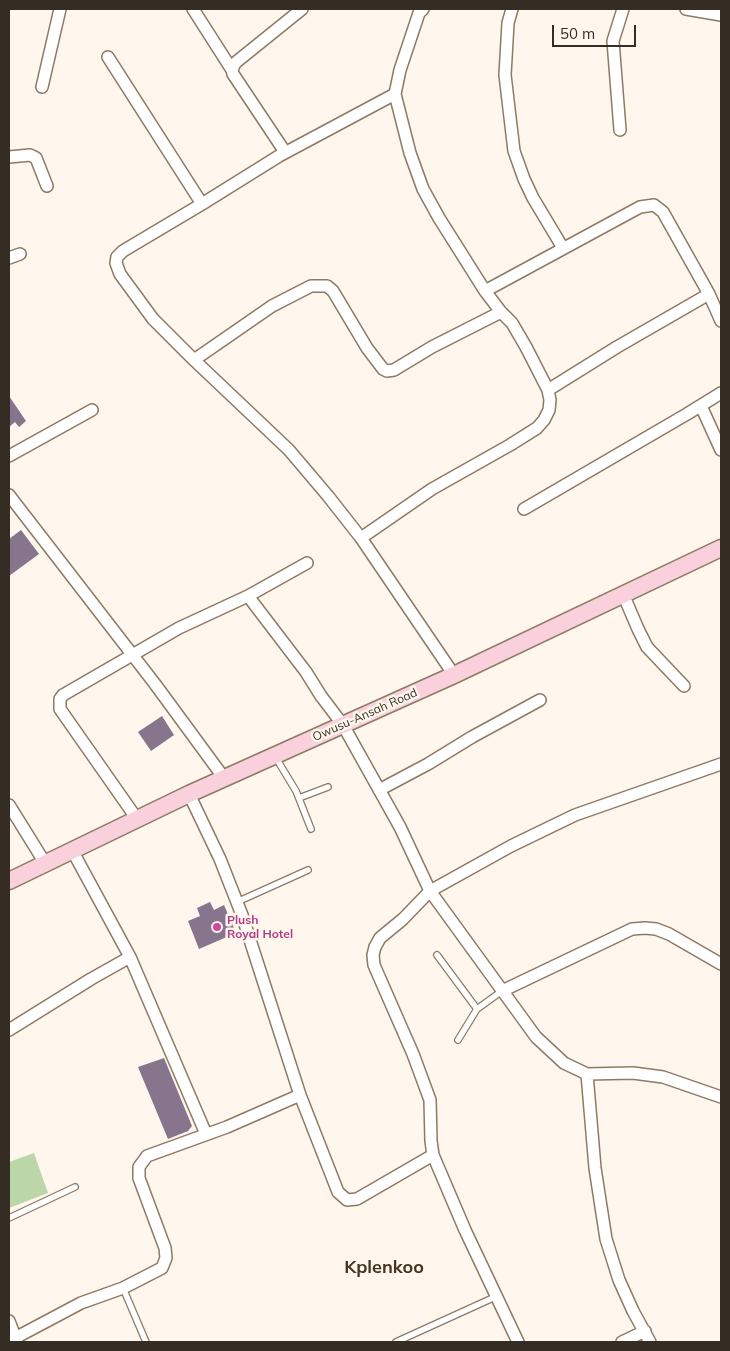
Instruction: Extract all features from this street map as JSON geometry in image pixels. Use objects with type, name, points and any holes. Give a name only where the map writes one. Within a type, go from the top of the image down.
[{"type":"street","points":[[42,86],[60,9]]},
{"type":"street","points":[[193,9],[233,74],[285,152]]},
{"type":"street","points":[[232,70],[235,63],[302,9]]},
{"type":"street","points":[[361,538],[432,490],[537,428],[549,410],[548,390],[526,346],[512,323],[501,312],[486,291],[439,218],[423,189],[410,153],[395,94],[396,83],[420,12],[424,9]]},
{"type":"street","points":[[512,9],[508,23],[505,75],[514,151],[533,198],[563,248]]},
{"type":"street","points":[[620,130],[613,41],[622,9]]},
{"type":"street","points":[[686,9],[721,15]]},
{"type":"street","points":[[108,57],[202,204]]},
{"type":"street","points":[[395,94],[285,152],[123,251],[116,257],[116,263],[120,274],[153,319],[290,450],[361,538],[454,675]]},
{"type":"street","points":[[9,157],[30,155],[36,158],[47,186]]},
{"type":"street","points":[[486,291],[640,207],[654,204],[663,212],[709,294],[721,321]]},
{"type":"street","points":[[194,360],[272,306],[311,286],[327,286],[333,292],[367,348],[383,369],[387,371],[394,370],[432,347],[501,312]]},
{"type":"street","points":[[548,390],[617,347],[709,294]]},
{"type":"street","points":[[524,509],[721,393]]},
{"type":"street","points":[[701,406],[721,450]]},
{"type":"street","points":[[9,456],[92,410]]},
{"type":"street","points":[[9,494],[224,778]]},
{"type":"street","name":"Owusu-Ansah Road","points":[[9,881],[189,794],[454,675],[721,548]]},
{"type":"street","points":[[137,819],[60,709],[59,704],[63,695],[179,628],[248,596],[307,563]]},
{"type":"street","points":[[623,594],[647,647],[684,686]]},
{"type":"street","points":[[248,596],[306,672],[343,725],[400,827],[430,891],[536,1037],[564,1063],[587,1074],[633,1073],[663,1077],[721,1098]]},
{"type":"street","points":[[379,790],[540,700]]},
{"type":"street","points":[[518,1342],[495,1297],[433,1155],[430,1100],[413,1054],[374,964],[373,955],[380,938],[403,919],[430,891],[511,846],[575,816],[721,764]]},
{"type":"street","points":[[189,794],[220,859],[237,902],[255,952],[300,1095],[338,1192],[347,1200],[357,1199],[433,1155]]},
{"type":"street","points":[[9,805],[45,863]]},
{"type":"street","points":[[72,850],[130,957],[206,1134]]},
{"type":"street","points":[[502,991],[632,929],[645,928],[663,932],[721,964]]},
{"type":"street","points":[[9,1030],[130,957]]},
{"type":"street","points":[[587,1074],[595,1168],[606,1239],[619,1280],[650,1342]]},
{"type":"street","points":[[9,1322],[16,1340],[81,1303],[123,1288],[162,1268],[166,1258],[165,1248],[139,1178],[139,1166],[147,1156],[180,1145],[300,1095]]},
{"type":"street","points":[[622,1342],[645,1331]]},
{"type":"lane","points":[[274,756],[299,798],[311,828]]},
{"type":"lane","points":[[299,798],[328,787]]},
{"type":"lane","points":[[237,902],[308,870]]},
{"type":"lane","points":[[437,955],[477,1009]]},
{"type":"lane","points":[[458,1040],[477,1009],[502,991]]},
{"type":"lane","points":[[9,1218],[75,1187]]},
{"type":"lane","points":[[123,1288],[146,1342]]},
{"type":"lane","points":[[396,1342],[495,1297]]},
{"type":"green space","points":[[34,1153],[48,1193],[9,1208],[9,1162]]},
{"type":"building","points":[[9,396],[26,421],[19,427],[15,422],[9,427]]},
{"type":"building","points":[[21,530],[39,554],[9,576],[9,539]]},
{"type":"building","points":[[162,716],[174,735],[151,751],[138,732]]},
{"type":"building","points":[[210,902],[214,910],[224,905],[236,933],[199,949],[188,921],[200,916],[197,908]]},
{"type":"building","points":[[164,1058],[192,1126],[188,1131],[168,1139],[138,1067]]},
{"type":"place","name":"Plush Royal Hotel","points":[[217,927]]},
{"type":"district","name":"Kplenkoo","points":[[384,1268]]}]
